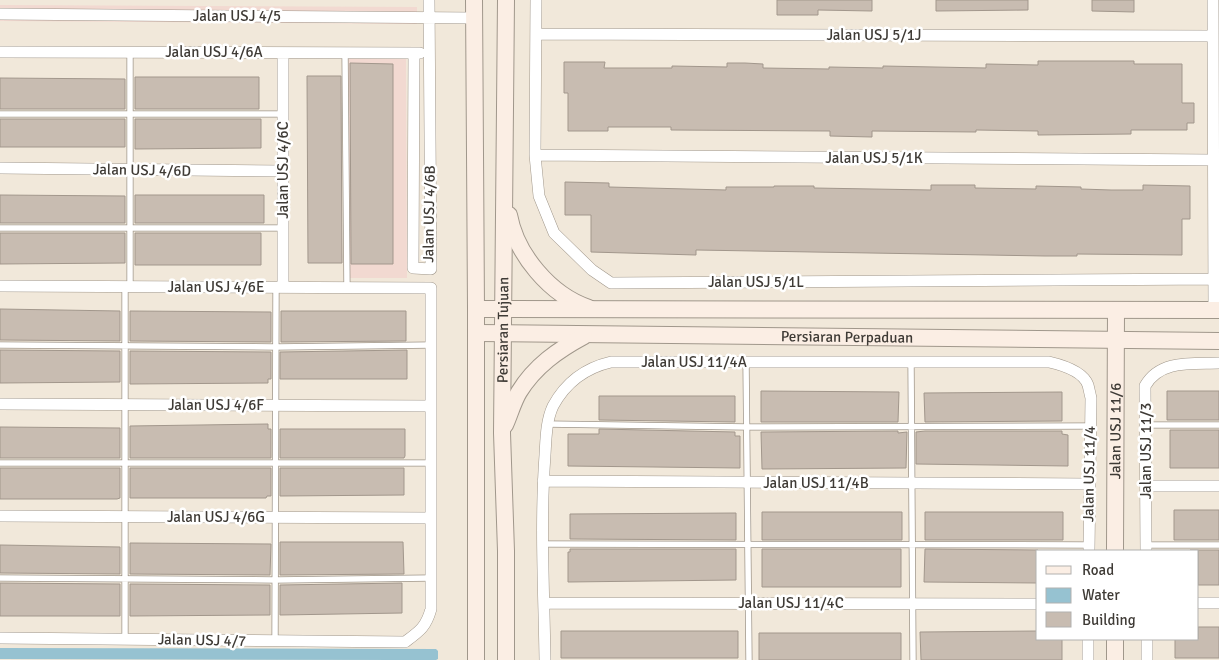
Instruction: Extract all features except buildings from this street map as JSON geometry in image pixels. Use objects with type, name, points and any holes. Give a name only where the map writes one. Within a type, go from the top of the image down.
[{"type":"main road","name":"Persiaran Tujuan","points":[[474,0],[476,660]]},
{"type":"main road","name":"Persiaran Tujuan","points":[[506,0],[502,310],[506,660]]},
{"type":"main road","points":[[504,183],[511,226],[518,244],[530,262],[545,280],[562,294],[581,305],[596,310]]},
{"type":"main road","name":"Persiaran Perpaduan","points":[[476,309],[1216,310]]},
{"type":"main road","name":"Jalan USJ 11/6","points":[[1115,550],[1116,311]]},
{"type":"main road","name":"Persiaran Perpaduan","points":[[476,333],[1219,341]]},
{"type":"main road","points":[[502,433],[518,393],[529,377],[552,355],[586,335]]},
{"type":"main road","points":[[1115,640],[1115,660]]},
{"type":"street","name":"Jalan USJ 4/6B","points":[[414,53],[413,268],[431,269],[429,0]]},
{"type":"street","name":"Jalan USJ 5/1L","points":[[536,0],[535,155],[539,196],[554,234],[592,270],[611,283],[1216,279]]},
{"type":"street","points":[[1212,0],[1216,310]]},
{"type":"street","name":"Jalan USJ 4/5","points":[[0,14],[474,18]]},
{"type":"street","name":"Jalan USJ 5/1J","points":[[536,34],[1213,36]]},
{"type":"street","name":"Jalan USJ 4/6A","points":[[0,52],[429,53]]},
{"type":"street","name":"Jalan USJ 4/6C","points":[[280,287],[283,228],[283,53]]},
{"type":"street","name":"Jalan USJ 5/1K","points":[[535,155],[1213,160]]},
{"type":"street","name":"Jalan USJ 4/6D","points":[[0,168],[283,171]]},
{"type":"street","name":"Jalan USJ 4/6E","points":[[0,286],[432,288],[432,345]]},
{"type":"street","points":[[432,345],[432,578]]},
{"type":"street","name":"Jalan USJ 11/4A","points":[[545,660],[543,481],[547,424],[552,407],[563,391],[576,377],[594,366],[611,362],[1049,362],[1072,370],[1081,376],[1088,383],[1091,398]]},
{"type":"street","name":"Jalan USJ 11/3","points":[[1146,548],[1145,386],[1150,378],[1160,370],[1171,365],[1219,364]]},
{"type":"street","name":"Jalan USJ 11/4","points":[[1089,548],[1091,398]]},
{"type":"street","name":"Jalan USJ 4/6F","points":[[0,404],[432,406]]},
{"type":"street","name":"Jalan USJ 11/4B","points":[[543,481],[1089,484]]},
{"type":"street","points":[[1146,486],[1219,486]]},
{"type":"street","name":"Jalan USJ 4/6G","points":[[0,516],[432,518]]},
{"type":"street","name":"Jalan USJ 4/7","points":[[0,638],[405,642],[423,628],[428,620],[431,609],[432,578]]},
{"type":"street","name":"Jalan USJ 11/4C","points":[[544,603],[1036,604]]},
{"type":"street","points":[[1199,603],[1219,603]]},
{"type":"street","points":[[1088,640],[1088,660]]},
{"type":"street","points":[[1147,640],[1147,660]]},
{"type":"lane","points":[[125,639],[125,346],[129,229],[130,52]]},
{"type":"lane","points":[[345,53],[347,288]]},
{"type":"lane","points":[[0,114],[283,114]]},
{"type":"lane","points":[[0,228],[283,228]]},
{"type":"lane","points":[[275,641],[276,347],[280,287]]},
{"type":"lane","points":[[0,345],[276,347],[432,345]]},
{"type":"lane","points":[[746,362],[749,660]]},
{"type":"lane","points":[[911,362],[913,660]]},
{"type":"lane","points":[[547,424],[747,427],[1090,426]]},
{"type":"lane","points":[[1146,425],[1219,425]]},
{"type":"lane","points":[[0,463],[432,463]]},
{"type":"lane","points":[[544,544],[912,545],[1089,548]]},
{"type":"lane","points":[[1146,548],[1219,545]]},
{"type":"lane","points":[[0,578],[276,580],[432,578]]},
{"type":"shaded area","points":[[0,5],[417,7],[417,24],[0,21]]},
{"type":"shaded area","points":[[406,57],[407,278],[350,278],[348,58]]},
{"type":"water","points":[[0,648],[436,649],[438,651],[438,659],[0,659]]}]
